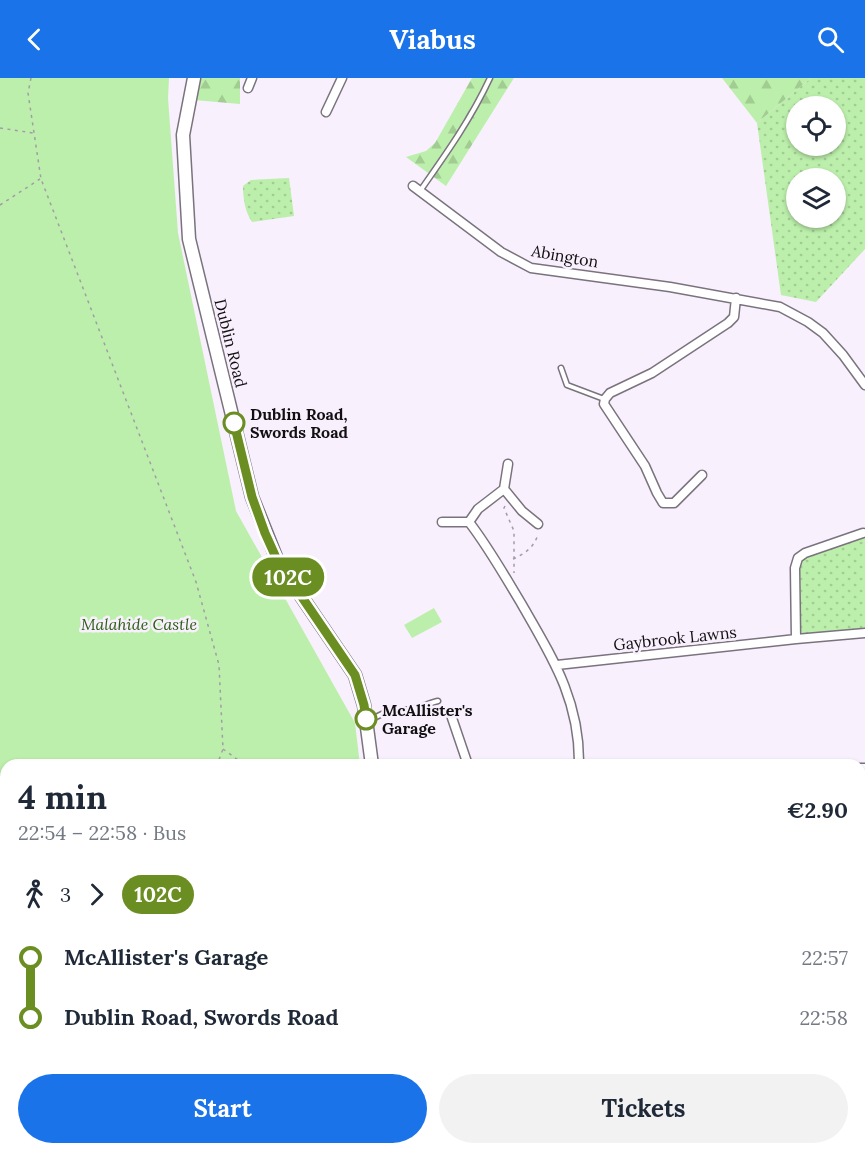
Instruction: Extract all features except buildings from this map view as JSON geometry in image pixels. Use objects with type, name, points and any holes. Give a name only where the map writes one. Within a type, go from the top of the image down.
[{"type":"main road","name":"Dublin Road","points":[[194,78],[183,135],[189,239],[252,497],[278,562],[355,675],[364,705],[371,759]]},
{"type":"street","points":[[248,88],[252,78]]},
{"type":"street","points":[[326,112],[342,78]]},
{"type":"street","name":"Abington","points":[[416,188],[501,252],[531,268],[670,286],[780,307],[823,333],[865,385]]},
{"type":"street","points":[[702,475],[674,503],[663,503],[645,466],[604,404],[610,393],[652,373],[728,323],[734,317],[736,298]]},
{"type":"street","points":[[468,522],[478,509],[504,489],[508,464]]},
{"type":"street","points":[[504,489],[538,524]]},
{"type":"street","points":[[442,522],[468,522]]},
{"type":"street","points":[[468,522],[498,563],[557,665],[573,713],[579,759]]},
{"type":"street","points":[[796,639],[795,568],[798,558],[805,553],[863,533]]},
{"type":"street","name":"Gaybrook Lawns","points":[[557,665],[865,633]]},
{"type":"street","points":[[452,718],[466,759]]},
{"type":"lane","points":[[416,188],[456,139],[479,102],[490,78]]},
{"type":"lane","points":[[561,368],[567,385],[605,399]]},
{"type":"lane","points":[[367,722],[392,709],[410,710],[438,701]]},
{"type":"path","points":[[31,78],[28,93],[41,178],[196,582],[219,665],[223,749],[219,759]]},
{"type":"path","points":[[0,128],[34,133]]},
{"type":"path","points":[[0,205],[41,178]]},
{"type":"path","points":[[511,498],[504,508],[514,531],[514,575]]},
{"type":"path","points":[[513,559],[521,556],[534,544],[538,536],[538,524]]},
{"type":"path","points":[[223,749],[237,759]]},
{"type":"green space","name":"Malahide Castle","points":[[0,78],[169,78],[168,98],[178,233],[236,511],[355,723],[359,759],[0,759]]},
{"type":"green space","points":[[199,78],[240,78],[240,104],[194,100]]},
{"type":"green space","points":[[472,78],[514,78],[446,186],[406,157],[426,151],[435,143]]},
{"type":"green space","points":[[722,78],[811,78],[789,96],[786,96],[786,99],[757,123]]},
{"type":"green space","points":[[811,78],[865,78],[865,249],[816,302],[781,295],[757,123],[786,99],[786,156],[846,156],[846,96],[789,96]]},
{"type":"green space","points":[[289,178],[294,216],[252,222],[245,205],[243,186],[251,180]]},
{"type":"green space","points":[[865,537],[865,631],[801,636],[800,565],[804,558]]},
{"type":"green space","points":[[434,608],[442,622],[412,638],[404,625]]},
{"type":"bus line","name":"102C","points":[[234,423],[252,497],[265,533],[278,562],[355,675],[366,719]]},
{"type":"place","name":"Dublin Road, Swords Road","points":[[234,423]]},
{"type":"place","name":"McAllister's Garage","points":[[366,719]]}]
